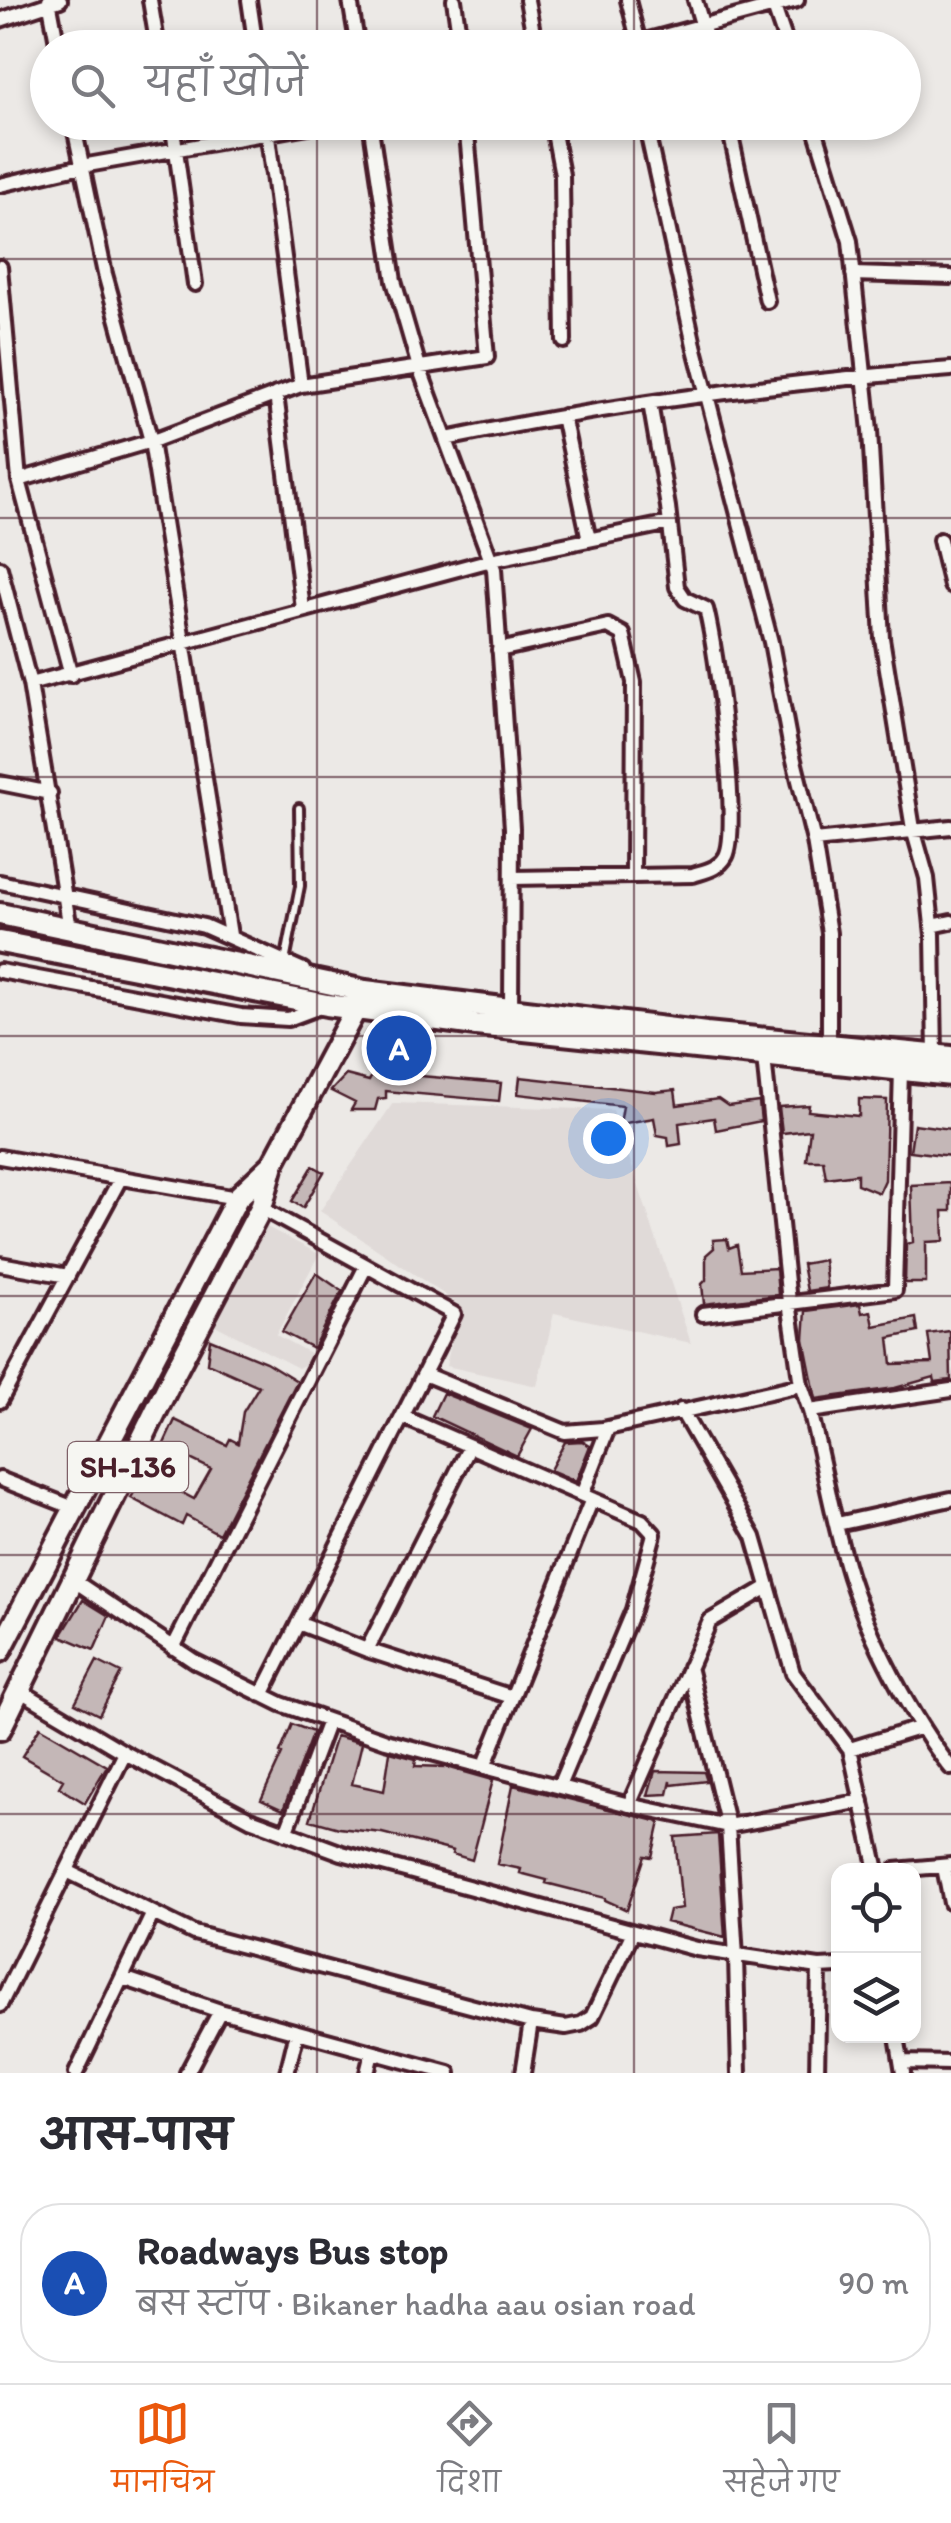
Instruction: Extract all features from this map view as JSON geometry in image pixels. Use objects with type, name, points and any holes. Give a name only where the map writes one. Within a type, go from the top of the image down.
[{"type":"main road","points":[[0,914],[360,1000],[764,1057],[951,1075]]},
{"type":"main road","points":[[0,942],[327,1004],[360,1000],[511,1010],[943,1056]]},
{"type":"main road","points":[[273,1164],[360,1000]]},
{"type":"main road","name":"SH-136","points":[[0,1651],[237,1198],[273,1164]]},
{"type":"main road","name":"SH-136","points":[[0,1728],[261,1208],[273,1164]]},
{"type":"street","points":[[150,0],[155,30]]},
{"type":"street","points":[[250,0],[254,30]]},
{"type":"street","points":[[350,0],[355,30]]},
{"type":"street","points":[[454,0],[458,30]]},
{"type":"street","points":[[527,0],[533,30]]},
{"type":"street","points":[[628,0],[628,30]]},
{"type":"street","points":[[695,0],[705,30]]},
{"type":"street","points":[[692,30],[797,0]]},
{"type":"street","points":[[0,20],[53,1],[56,30]]},
{"type":"street","points":[[774,6],[782,30]]},
{"type":"street","points":[[76,140],[105,274],[151,441],[230,935]]},
{"type":"street","points":[[175,140],[194,284]]},
{"type":"street","points":[[0,185],[216,140]]},
{"type":"street","points":[[269,140],[301,384]]},
{"type":"street","points":[[373,140],[394,281],[420,367],[491,560],[512,828],[511,1010]]},
{"type":"street","points":[[20,480],[151,441],[301,384],[487,357],[468,140]]},
{"type":"street","points":[[555,140],[562,176],[564,341]]},
{"type":"street","points":[[648,140],[771,642],[814,841],[829,932],[829,1044]]},
{"type":"street","points":[[732,140],[767,301]]},
{"type":"street","points":[[819,140],[850,241],[864,375],[882,638],[913,829],[927,878],[943,1056]]},
{"type":"street","points":[[0,267],[20,480],[71,675]]},
{"type":"street","points":[[854,274],[951,277]]},
{"type":"street","points":[[446,439],[650,403],[864,375],[951,368]]},
{"type":"street","points":[[276,394],[303,609]]},
{"type":"street","points":[[512,878],[693,875],[717,867],[726,856],[731,836],[726,750],[712,634],[706,609],[685,599],[676,587],[670,523],[650,403]]},
{"type":"street","points":[[564,416],[589,540]]},
{"type":"street","points":[[30,684],[491,560],[670,523]]},
{"type":"street","points":[[940,540],[951,586]]},
{"type":"street","points":[[0,568],[30,684],[70,929]]},
{"type":"street","points":[[499,650],[608,626],[622,634],[634,682],[633,876]]},
{"type":"street","points":[[0,783],[50,793]]},
{"type":"street","points":[[814,841],[951,827]]},
{"type":"street","points":[[0,882],[204,926],[230,935],[360,1000]]},
{"type":"street","points":[[932,926],[951,922]]},
{"type":"street","points":[[0,971],[241,1016],[288,1019],[327,1004]]},
{"type":"street","points":[[764,1057],[788,1302],[801,1384],[850,1578],[876,1639],[922,1727],[951,1768]]},
{"type":"street","points":[[703,1314],[894,1290],[901,1068]]},
{"type":"street","points":[[0,1158],[237,1198]]},
{"type":"street","points":[[0,1401],[7,1374],[68,1276],[120,1179]]},
{"type":"street","points":[[261,1208],[454,1314],[262,1695]]},
{"type":"street","points":[[0,1264],[68,1276]]},
{"type":"street","points":[[173,1648],[365,1268]]},
{"type":"street","points":[[424,1374],[565,1432],[608,1428],[801,1384]]},
{"type":"street","points":[[810,1411],[951,1390]]},
{"type":"street","points":[[680,1410],[754,1537],[793,1673],[850,1749],[876,1863]]},
{"type":"street","points":[[403,1416],[642,1521],[654,1534],[633,1610],[559,1786]]},
{"type":"street","points":[[484,1767],[587,1497],[608,1428]]},
{"type":"street","points":[[367,1650],[470,1446]]},
{"type":"street","points":[[0,1478],[74,1508]]},
{"type":"street","points":[[837,1524],[951,1499]]},
{"type":"street","points":[[73,1580],[173,1648],[262,1695],[386,1741],[629,1806],[728,1826],[862,1801]]},
{"type":"street","points":[[629,1806],[710,1621],[768,1588]]},
{"type":"street","points":[[298,1623],[512,1697]]},
{"type":"street","points":[[689,1667],[728,1826],[739,2073]]},
{"type":"street","points":[[20,1690],[125,1753],[250,1820],[342,1853],[736,1957],[831,1966]]},
{"type":"street","points":[[286,1832],[328,1720]]},
{"type":"street","points":[[850,1749],[922,1727]]},
{"type":"street","points":[[0,2005],[125,1753]]},
{"type":"street","points":[[921,1868],[947,1866],[951,1904]]},
{"type":"street","points":[[67,1871],[194,1933],[532,2022],[566,2026],[581,2024],[592,2016],[633,1932]]},
{"type":"street","points":[[76,2073],[153,1913]]},
{"type":"street","points":[[817,2073],[818,1967]]},
{"type":"street","points":[[123,1978],[220,2011],[448,2073]]},
{"type":"street","points":[[186,2073],[220,2011]]},
{"type":"street","points":[[523,2073],[532,2022]]},
{"type":"street","points":[[286,2073],[296,2032]]},
{"type":"street","points":[[899,2043],[902,2068],[951,2063]]},
{"type":"street","points":[[367,2073],[372,2053]]},
{"type":"lane","points":[[285,963],[300,886],[299,808]]},
{"type":"shaded area","points":[[393,1103],[613,1110],[691,1343],[554,1313],[537,1386],[446,1366],[460,1305],[320,1211]]},
{"type":"shaded area","points":[[263,1225],[319,1254],[276,1335],[319,1358],[298,1368],[211,1323]]},
{"type":"building","points":[[374,1072],[501,1083],[499,1101],[386,1091],[386,1098],[378,1099],[375,1110],[351,1110],[355,1103],[331,1091],[346,1075],[369,1081]]},
{"type":"building","points":[[520,1077],[656,1092],[675,1090],[677,1105],[718,1099],[728,1106],[759,1102],[761,1121],[716,1130],[714,1118],[679,1123],[681,1144],[669,1146],[668,1137],[657,1135],[654,1118],[620,1124],[623,1106],[518,1094]]},
{"type":"building","points":[[859,1099],[887,1100],[885,1180],[879,1193],[857,1184],[857,1174],[826,1178],[823,1160],[806,1160],[810,1130],[782,1133],[779,1107],[809,1105],[808,1111],[859,1116]]},
{"type":"building","points":[[914,1124],[951,1129],[951,1156],[910,1151]]},
{"type":"building","points":[[313,1166],[324,1172],[303,1208],[292,1201]]},
{"type":"building","points":[[951,1183],[951,1211],[943,1211],[944,1241],[926,1242],[926,1283],[905,1283],[906,1244],[913,1242],[911,1185]]},
{"type":"building","points":[[727,1239],[729,1248],[737,1245],[741,1270],[776,1268],[778,1295],[704,1304],[706,1255],[714,1248],[713,1240]]},
{"type":"building","points":[[824,1260],[827,1288],[807,1291],[802,1264]]},
{"type":"building","points":[[316,1273],[342,1291],[313,1348],[282,1332]]},
{"type":"building","points":[[860,1304],[862,1313],[871,1311],[874,1326],[916,1318],[918,1332],[889,1338],[892,1364],[932,1363],[928,1334],[950,1331],[951,1380],[935,1382],[934,1377],[895,1388],[816,1399],[804,1339],[806,1311]]},
{"type":"building","points":[[210,1339],[266,1362],[297,1381],[219,1534],[186,1516],[182,1525],[131,1498],[145,1473],[194,1499],[211,1469],[163,1446],[175,1420],[227,1445],[230,1439],[238,1443],[243,1412],[259,1386],[207,1363]]},
{"type":"building","points":[[443,1393],[532,1429],[517,1456],[432,1416]]},
{"type":"building","points":[[582,1441],[590,1446],[576,1481],[550,1470],[565,1442]]},
{"type":"building","points":[[83,1600],[109,1616],[94,1650],[61,1636]]},
{"type":"building","points":[[97,1661],[121,1673],[99,1715],[75,1703]]},
{"type":"building","points":[[292,1724],[313,1732],[283,1810],[261,1800]]},
{"type":"building","points":[[40,1727],[107,1766],[85,1803],[59,1787],[63,1780],[22,1756]]},
{"type":"building","points":[[336,1736],[362,1743],[352,1784],[384,1791],[390,1752],[416,1759],[415,1766],[447,1767],[493,1780],[472,1860],[452,1854],[453,1851],[382,1833],[310,1820]]},
{"type":"building","points":[[655,1771],[704,1772],[707,1781],[671,1785],[671,1781],[668,1794],[648,1795]]},
{"type":"building","points":[[513,1785],[660,1822],[652,1857],[645,1856],[627,1910],[605,1898],[546,1883],[547,1880],[520,1873],[521,1869],[497,1864]]},
{"type":"building","points":[[718,1834],[725,1937],[666,1922],[669,1910],[682,1908],[675,1837]]},
{"type":"place","name":"Roadways Bus stop","points":[[399,1048]]}]
